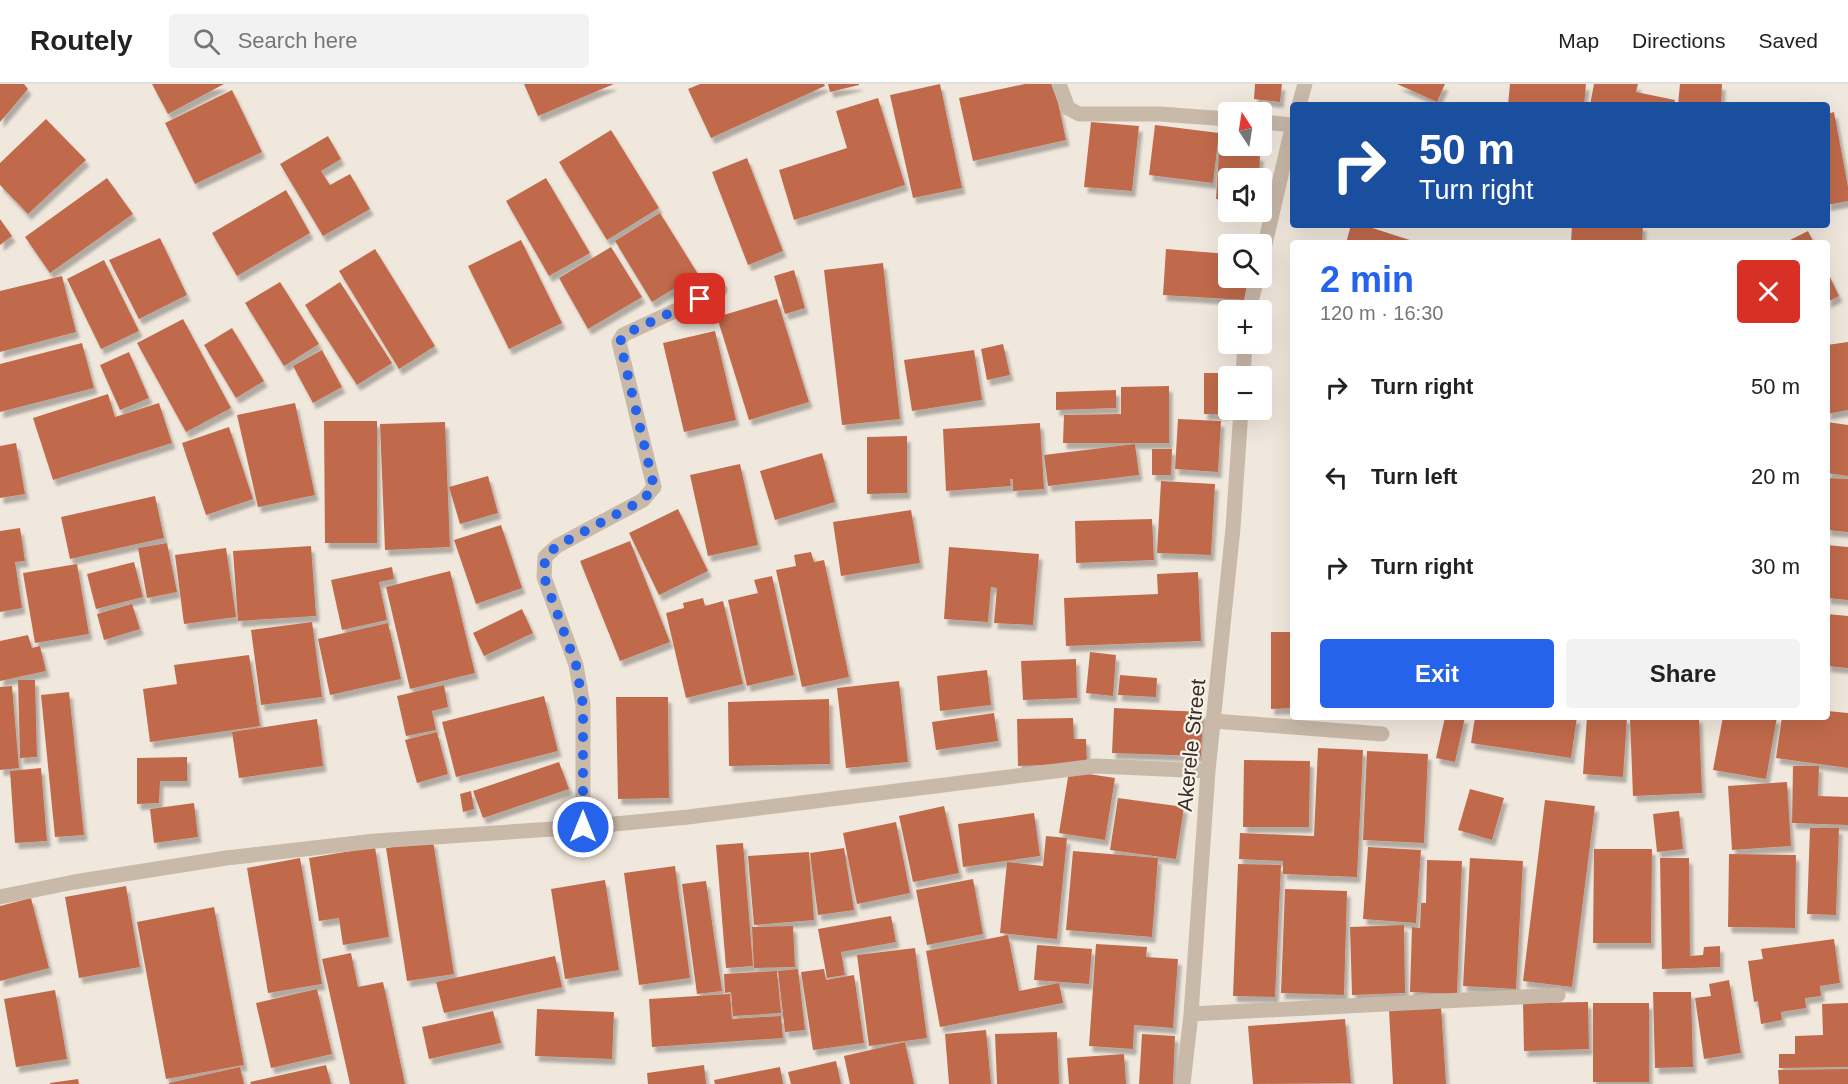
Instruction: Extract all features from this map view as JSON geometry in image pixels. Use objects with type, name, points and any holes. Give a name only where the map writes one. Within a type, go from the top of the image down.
[{"type":"street","points":[[1059,84],[1068,108],[1079,114],[1160,114],[1218,118]]},
{"type":"street","points":[[1300,102],[1305,84]]},
{"type":"street","points":[[1272,123],[1290,124]]},
{"type":"street","points":[[1267,234],[1290,137]]},
{"type":"street","points":[[583,827],[583,705],[576,665],[544,577],[545,557],[557,546],[643,500],[654,487],[620,342],[623,335],[720,290]]},
{"type":"street","name":"Akerele Street","points":[[1183,1084],[1191,1014],[1208,771],[1233,528],[1240,420]]},
{"type":"street","points":[[1214,721],[1382,734]]},
{"type":"street","points":[[0,897],[74,882],[226,858],[375,841],[583,827],[700,816],[1096,766],[1208,771]]},
{"type":"street","points":[[1191,1014],[1557,995]]},
{"type":"building","points":[[0,84],[24,84],[28,89],[0,122]]},
{"type":"building","points":[[152,84],[224,84],[168,114]]},
{"type":"building","points":[[524,84],[614,84],[538,116]]},
{"type":"building","points":[[700,84],[824,84],[825,86],[711,138],[688,89]]},
{"type":"building","points":[[828,84],[859,84],[859,85],[830,92]]},
{"type":"building","points":[[940,84],[962,188],[913,198],[890,95]]},
{"type":"building","points":[[1025,84],[1054,84],[1066,140],[973,161],[959,98]]},
{"type":"building","points":[[1255,84],[1282,84],[1280,102],[1254,99]]},
{"type":"building","points":[[1397,84],[1445,84],[1437,102]]},
{"type":"building","points":[[1510,84],[1586,84],[1584,102],[1508,102]]},
{"type":"building","points":[[1594,84],[1638,84],[1636,92],[1675,100],[1675,102],[1591,102]]},
{"type":"building","points":[[1680,84],[1722,84],[1721,102],[1678,102]]},
{"type":"building","points":[[232,90],[262,152],[195,184],[165,123]]},
{"type":"building","points":[[878,98],[905,185],[794,220],[779,170],[847,148],[836,111]]},
{"type":"building","points":[[1834,112],[1848,187],[1848,201],[1830,204],[1830,113]]},
{"type":"building","points":[[46,119],[86,160],[28,214],[0,185],[0,163]]},
{"type":"building","points":[[1091,122],[1139,126],[1132,191],[1084,187]]},
{"type":"building","points":[[1155,125],[1218,133],[1213,183],[1149,175]]},
{"type":"building","points":[[611,130],[659,208],[607,240],[559,162]]},
{"type":"building","points":[[328,136],[341,159],[321,171],[330,185],[350,174],[370,209],[323,236],[280,164]]},
{"type":"building","points":[[1219,156],[1260,156],[1259,168],[1218,168],[1218,199],[1216,199]]},
{"type":"building","points":[[747,158],[783,251],[748,265],[712,172]]},
{"type":"building","points":[[107,178],[133,214],[50,273],[25,237]]},
{"type":"building","points":[[546,178],[590,253],[549,276],[506,201]]},
{"type":"building","points":[[286,190],[310,233],[237,276],[212,233]]},
{"type":"building","points":[[660,213],[698,274],[652,302],[615,241]]},
{"type":"building","points":[[0,219],[12,236],[0,245]]},
{"type":"building","points":[[1350,228],[1372,228],[1410,240],[1347,240]]},
{"type":"building","points":[[1572,228],[1643,228],[1642,240],[1571,240]]},
{"type":"building","points":[[1808,231],[1812,240],[1790,240]]},
{"type":"building","points":[[160,238],[187,295],[139,319],[109,260]]},
{"type":"building","points":[[521,240],[562,323],[509,349],[468,266]]},
{"type":"building","points":[[611,247],[642,297],[588,329],[559,278]]},
{"type":"building","points":[[375,249],[435,346],[399,369],[339,271]]},
{"type":"building","points":[[1166,249],[1218,253],[1218,288],[1246,288],[1245,300],[1163,295]]},
{"type":"building","points":[[104,260],[139,331],[101,349],[67,279]]},
{"type":"building","points":[[883,263],[900,419],[842,425],[824,270]]},
{"type":"building","points":[[794,270],[805,308],[785,314],[774,276]]},
{"type":"building","points":[[62,276],[76,332],[0,352],[0,291]]},
{"type":"building","points":[[1830,277],[1839,296],[1830,300]]},
{"type":"building","points":[[280,282],[319,344],[284,366],[245,303]]},
{"type":"building","points":[[340,282],[392,363],[357,385],[305,305]]},
{"type":"building","points":[[777,299],[809,402],[749,420],[717,317]]},
{"type":"building","points":[[183,319],[231,408],[186,432],[137,343]]},
{"type":"building","points":[[232,328],[264,381],[236,398],[204,345]]},
{"type":"building","points":[[715,331],[736,420],[684,432],[663,343]]},
{"type":"building","points":[[1848,342],[1848,410],[1830,413],[1830,345]]},
{"type":"building","points":[[82,343],[94,388],[0,412],[0,364]]},
{"type":"building","points":[[1003,344],[1010,375],[987,380],[981,349]]},
{"type":"building","points":[[322,350],[342,387],[313,403],[293,366]]},
{"type":"building","points":[[974,350],[982,400],[912,411],[904,360]]},
{"type":"building","points":[[129,352],[149,398],[120,410],[100,365]]},
{"type":"building","points":[[1204,373],[1218,373],[1218,414],[1204,414]]},
{"type":"building","points":[[1169,386],[1169,443],[1063,443],[1064,415],[1121,414],[1121,387]]},
{"type":"building","points":[[1116,390],[1116,408],[1056,410],[1056,392]]},
{"type":"building","points":[[108,394],[115,417],[159,403],[172,443],[53,480],[33,418]]},
{"type":"building","points":[[295,403],[315,495],[258,507],[237,415]]},
{"type":"building","points":[[1178,419],[1221,421],[1218,472],[1175,469]]},
{"type":"building","points":[[324,421],[377,421],[377,543],[325,543]]},
{"type":"building","points":[[445,422],[450,547],[385,550],[380,424]]},
{"type":"building","points":[[1830,422],[1848,425],[1848,476],[1830,473]]},
{"type":"building","points":[[1040,423],[1044,489],[1013,491],[1013,479],[1010,479],[1011,486],[946,491],[943,429]]},
{"type":"building","points":[[229,427],[253,499],[206,515],[182,443]]},
{"type":"building","points":[[907,436],[907,493],[867,494],[867,437]]},
{"type":"building","points":[[16,443],[25,494],[0,498],[0,446]]},
{"type":"building","points":[[1135,444],[1139,475],[1048,486],[1044,455]]},
{"type":"building","points":[[1152,449],[1172,449],[1171,475],[1152,475]]},
{"type":"building","points":[[822,453],[835,502],[775,520],[760,471]]},
{"type":"building","points":[[740,464],[758,545],[708,556],[690,475]]},
{"type":"building","points":[[488,476],[498,513],[460,524],[449,487]]},
{"type":"building","points":[[1830,478],[1848,479],[1848,532],[1830,530]]},
{"type":"building","points":[[1161,481],[1215,484],[1211,555],[1157,553]]},
{"type":"building","points":[[155,496],[164,538],[70,559],[61,517]]},
{"type":"building","points":[[678,509],[708,571],[659,595],[629,533]]},
{"type":"building","points":[[911,510],[920,563],[841,576],[833,522]]},
{"type":"building","points":[[1152,519],[1154,560],[1076,563],[1075,521]]},
{"type":"building","points":[[501,525],[522,588],[476,604],[454,540]]},
{"type":"building","points":[[20,528],[25,561],[15,562],[22,608],[0,612],[0,531]]},
{"type":"building","points":[[630,541],[670,642],[620,661],[580,561]]},
{"type":"building","points":[[167,543],[177,592],[147,598],[138,548]]},
{"type":"building","points":[[1830,545],[1848,547],[1848,600],[1830,598]]},
{"type":"building","points":[[311,546],[316,616],[238,621],[233,551]]},
{"type":"building","points":[[949,547],[1039,554],[1033,625],[994,623],[997,588],[991,587],[988,622],[944,619]]},
{"type":"building","points":[[226,548],[236,617],[184,624],[175,555]]},
{"type":"building","points":[[811,552],[814,562],[824,560],[849,677],[802,687],[776,570],[796,566],[794,555]]},
{"type":"building","points":[[134,562],[143,597],[96,609],[87,574]]},
{"type":"building","points":[[77,564],[89,634],[35,643],[23,573]]},
{"type":"building","points":[[392,567],[394,579],[379,582],[387,620],[342,630],[331,580]]},
{"type":"building","points":[[450,571],[475,673],[410,689],[386,587]]},
{"type":"building","points":[[1198,572],[1201,641],[1066,646],[1064,598],[1158,594],[1157,574]]},
{"type":"building","points":[[772,576],[794,675],[747,686],[728,600],[758,593],[754,580]]},
{"type":"building","points":[[703,598],[705,606],[723,601],[743,684],[686,698],[666,613],[684,608],[683,603]]},
{"type":"building","points":[[132,604],[140,629],[104,640],[97,614]]},
{"type":"building","points":[[522,609],[533,633],[484,656],[473,633]]},
{"type":"building","points":[[1830,614],[1848,616],[1848,668],[1830,666]]},
{"type":"building","points":[[312,622],[322,697],[261,705],[251,630]]},
{"type":"building","points":[[388,623],[401,679],[330,695],[318,639]]},
{"type":"building","points":[[1271,632],[1290,632],[1290,708],[1271,709]]},
{"type":"building","points":[[28,635],[32,648],[40,646],[46,671],[0,681],[0,641]]},
{"type":"building","points":[[1090,652],[1116,655],[1113,696],[1086,693]]},
{"type":"building","points":[[249,655],[260,726],[150,742],[143,689],[177,684],[174,665]]},
{"type":"building","points":[[1076,659],[1077,698],[1023,700],[1021,661]]},
{"type":"building","points":[[987,670],[991,705],[940,711],[937,676]]},
{"type":"building","points":[[1120,675],[1157,678],[1156,697],[1118,695]]},
{"type":"building","points":[[18,680],[35,680],[37,757],[20,758]]},
{"type":"building","points":[[899,681],[908,762],[846,768],[837,688]]},
{"type":"building","points":[[444,685],[448,707],[432,711],[436,730],[406,736],[397,696]]},
{"type":"building","points":[[12,686],[19,768],[0,770],[0,687]]},
{"type":"building","points":[[69,692],[84,835],[55,837],[41,695]]},
{"type":"building","points":[[544,696],[558,751],[456,777],[442,722]]},
{"type":"building","points":[[616,697],[668,697],[669,798],[618,799]]},
{"type":"building","points":[[829,699],[830,764],[729,766],[728,702]]},
{"type":"building","points":[[1114,708],[1203,712],[1201,756],[1112,753]]},
{"type":"building","points":[[1830,711],[1848,713],[1848,768],[1776,758],[1782,720],[1830,720]]},
{"type":"building","points":[[994,713],[998,741],[936,750],[932,722]]},
{"type":"building","points":[[1073,718],[1074,739],[1086,739],[1087,763],[1018,766],[1017,719]]},
{"type":"building","points":[[317,719],[323,766],[239,778],[232,732]]},
{"type":"building","points":[[1444,720],[1464,720],[1455,762],[1436,758]]},
{"type":"building","points":[[1475,720],[1577,720],[1571,758],[1471,743]]},
{"type":"building","points":[[1587,720],[1627,720],[1623,777],[1583,774]]},
{"type":"building","points":[[1630,720],[1699,720],[1702,793],[1633,796]]},
{"type":"building","points":[[1722,720],[1776,720],[1766,779],[1713,770]]},
{"type":"building","points":[[437,732],[448,774],[417,783],[405,740]]},
{"type":"building","points":[[1318,748],[1363,750],[1357,877],[1283,874],[1283,861],[1239,859],[1240,833],[1314,836]]},
{"type":"building","points":[[1367,751],[1428,754],[1424,843],[1363,840]]},
{"type":"building","points":[[187,757],[187,781],[160,781],[159,803],[137,804],[137,758]]},
{"type":"building","points":[[1244,760],[1310,761],[1309,827],[1243,827]]},
{"type":"building","points":[[559,762],[569,789],[483,818],[473,791]]},
{"type":"building","points":[[1793,766],[1819,766],[1818,796],[1848,797],[1848,825],[1792,823]]},
{"type":"building","points":[[41,768],[47,841],[15,843],[10,771]]},
{"type":"building","points":[[1069,771],[1115,778],[1105,840],[1059,833]]},
{"type":"building","points":[[1787,782],[1791,846],[1732,850],[1728,786]]},
{"type":"building","points":[[1470,789],[1504,798],[1492,840],[1458,830]]},
{"type":"building","points":[[471,791],[474,809],[463,812],[460,794]]},
{"type":"building","points":[[1118,798],[1184,807],[1176,859],[1110,850]]},
{"type":"building","points":[[1545,800],[1595,806],[1572,987],[1523,981]]},
{"type":"building","points":[[194,803],[198,837],[154,843],[150,809]]},
{"type":"building","points":[[944,806],[959,873],[913,882],[899,816]]},
{"type":"building","points":[[1679,811],[1683,849],[1657,852],[1653,814]]},
{"type":"building","points":[[1034,813],[1040,856],[963,867],[958,824]]},
{"type":"building","points":[[896,822],[910,893],[857,904],[843,833]]},
{"type":"building","points":[[1810,828],[1839,828],[1836,915],[1807,914]]},
{"type":"building","points":[[1046,836],[1067,838],[1057,939],[1000,933],[1007,862],[1043,866]]},
{"type":"building","points":[[433,841],[454,974],[407,981],[386,848]]},
{"type":"building","points":[[743,843],[753,966],[726,968],[716,845]]},
{"type":"building","points":[[375,847],[389,937],[343,945],[339,918],[319,921],[309,858]]},
{"type":"building","points":[[1368,847],[1421,850],[1416,923],[1363,919]]},
{"type":"building","points":[[844,848],[854,910],[818,915],[810,853]]},
{"type":"building","points":[[1594,849],[1652,849],[1651,943],[1593,943]]},
{"type":"building","points":[[1073,851],[1158,858],[1152,937],[1066,930]]},
{"type":"building","points":[[809,852],[814,920],[754,925],[748,856]]},
{"type":"building","points":[[1729,854],[1796,855],[1795,928],[1728,927]]},
{"type":"building","points":[[300,858],[322,984],[268,993],[247,868]]},
{"type":"building","points":[[1470,858],[1523,861],[1516,989],[1463,986]]},
{"type":"building","points":[[1660,858],[1689,858],[1690,956],[1703,955],[1704,947],[1720,946],[1720,967],[1662,969]]},
{"type":"building","points":[[1427,860],[1462,861],[1457,994],[1410,992],[1412,927],[1420,928],[1421,903],[1426,903]]},
{"type":"building","points":[[1238,864],[1281,865],[1275,997],[1233,996]]},
{"type":"building","points":[[675,866],[690,978],[639,985],[624,873]]},
{"type":"building","points":[[973,879],[983,934],[927,945],[916,890]]},
{"type":"building","points":[[605,880],[619,970],[565,979],[551,889]]},
{"type":"building","points":[[706,881],[722,991],[697,994],[682,884]]},
{"type":"building","points":[[126,886],[140,967],[79,978],[65,897]]},
{"type":"building","points":[[1285,889],[1347,891],[1344,995],[1281,993]]},
{"type":"building","points":[[31,898],[49,968],[0,981],[0,906]]},
{"type":"building","points":[[214,907],[244,1065],[166,1079],[137,922]]},
{"type":"building","points":[[891,916],[896,942],[841,952],[845,975],[827,978],[818,929]]},
{"type":"building","points":[[1404,925],[1405,993],[1352,995],[1350,927]]},
{"type":"building","points":[[793,926],[795,967],[754,968],[752,927]]},
{"type":"building","points":[[1008,935],[1019,991],[1059,983],[1063,1003],[940,1027],[926,951]]},
{"type":"building","points":[[1834,939],[1840,983],[1820,986],[1821,996],[1805,998],[1806,1008],[1781,1012],[1782,1020],[1761,1024],[1758,1001],[1754,1002],[1748,961],[1763,959],[1761,949]]},
{"type":"building","points":[[1096,944],[1147,947],[1146,957],[1178,959],[1173,1028],[1134,1025],[1133,1049],[1089,1046]]},
{"type":"building","points":[[1037,945],[1092,949],[1089,984],[1034,980]]},
{"type":"building","points":[[915,948],[927,1038],[869,1046],[857,955]]},
{"type":"building","points":[[351,953],[358,987],[383,982],[405,1084],[350,1084],[322,959]]},
{"type":"building","points":[[555,956],[562,987],[444,1013],[436,982]]},
{"type":"building","points":[[798,969],[805,1030],[785,1032],[778,971]]},
{"type":"building","points":[[824,969],[826,980],[854,975],[864,1043],[813,1050],[801,972]]},
{"type":"building","points":[[777,971],[781,1013],[733,1016],[731,992],[725,993],[724,974]]},
{"type":"building","points":[[1729,980],[1741,1053],[1704,1059],[1695,998],[1711,996],[1709,984]]},
{"type":"building","points":[[317,989],[332,1054],[271,1068],[256,1003]]},
{"type":"building","points":[[55,990],[67,1059],[16,1067],[4,999]]},
{"type":"building","points":[[1653,992],[1691,992],[1693,1067],[1655,1068]]},
{"type":"building","points":[[730,994],[732,1019],[781,1016],[783,1038],[652,1047],[649,999]]},
{"type":"building","points":[[1588,1002],[1589,1049],[1524,1051],[1523,1003]]},
{"type":"building","points":[[1593,1003],[1649,1003],[1649,1082],[1593,1082]]},
{"type":"building","points":[[1848,1003],[1848,1067],[1779,1068],[1779,1054],[1795,1054],[1795,1036],[1823,1035],[1822,1004]]},
{"type":"building","points":[[1441,1007],[1446,1084],[1393,1084],[1389,1010]]},
{"type":"building","points":[[537,1009],[614,1012],[612,1059],[535,1056]]},
{"type":"building","points":[[493,1011],[501,1043],[429,1059],[422,1027]]},
{"type":"building","points":[[1345,1019],[1351,1083],[1253,1084],[1248,1026]]},
{"type":"building","points":[[986,1030],[991,1084],[949,1084],[945,1034]]},
{"type":"building","points":[[1057,1032],[1059,1084],[997,1084],[995,1034]]},
{"type":"building","points":[[1142,1034],[1175,1036],[1173,1084],[1139,1084]]},
{"type":"building","points":[[905,1042],[914,1084],[850,1084],[844,1056]]},
{"type":"building","points":[[1124,1054],[1126,1084],[1069,1084],[1067,1058]]},
{"type":"building","points":[[836,1061],[841,1084],[791,1084],[788,1072]]},
{"type":"building","points":[[326,1065],[331,1084],[251,1084],[250,1082]]},
{"type":"building","points":[[704,1065],[706,1084],[648,1084],[647,1073]]},
{"type":"building","points":[[240,1067],[244,1084],[169,1084],[169,1083]]},
{"type":"building","points":[[780,1067],[783,1084],[715,1084],[714,1080]]},
{"type":"building","points":[[1848,1069],[1848,1084],[1779,1084],[1778,1070]]},
{"type":"building","points":[[78,1079],[79,1084],[50,1084],[50,1083]]},
{"type":"route","points":[[583,827],[583,705],[576,665],[544,577],[545,557],[557,546],[643,500],[654,487],[620,342],[623,335],[700,299]]}]
